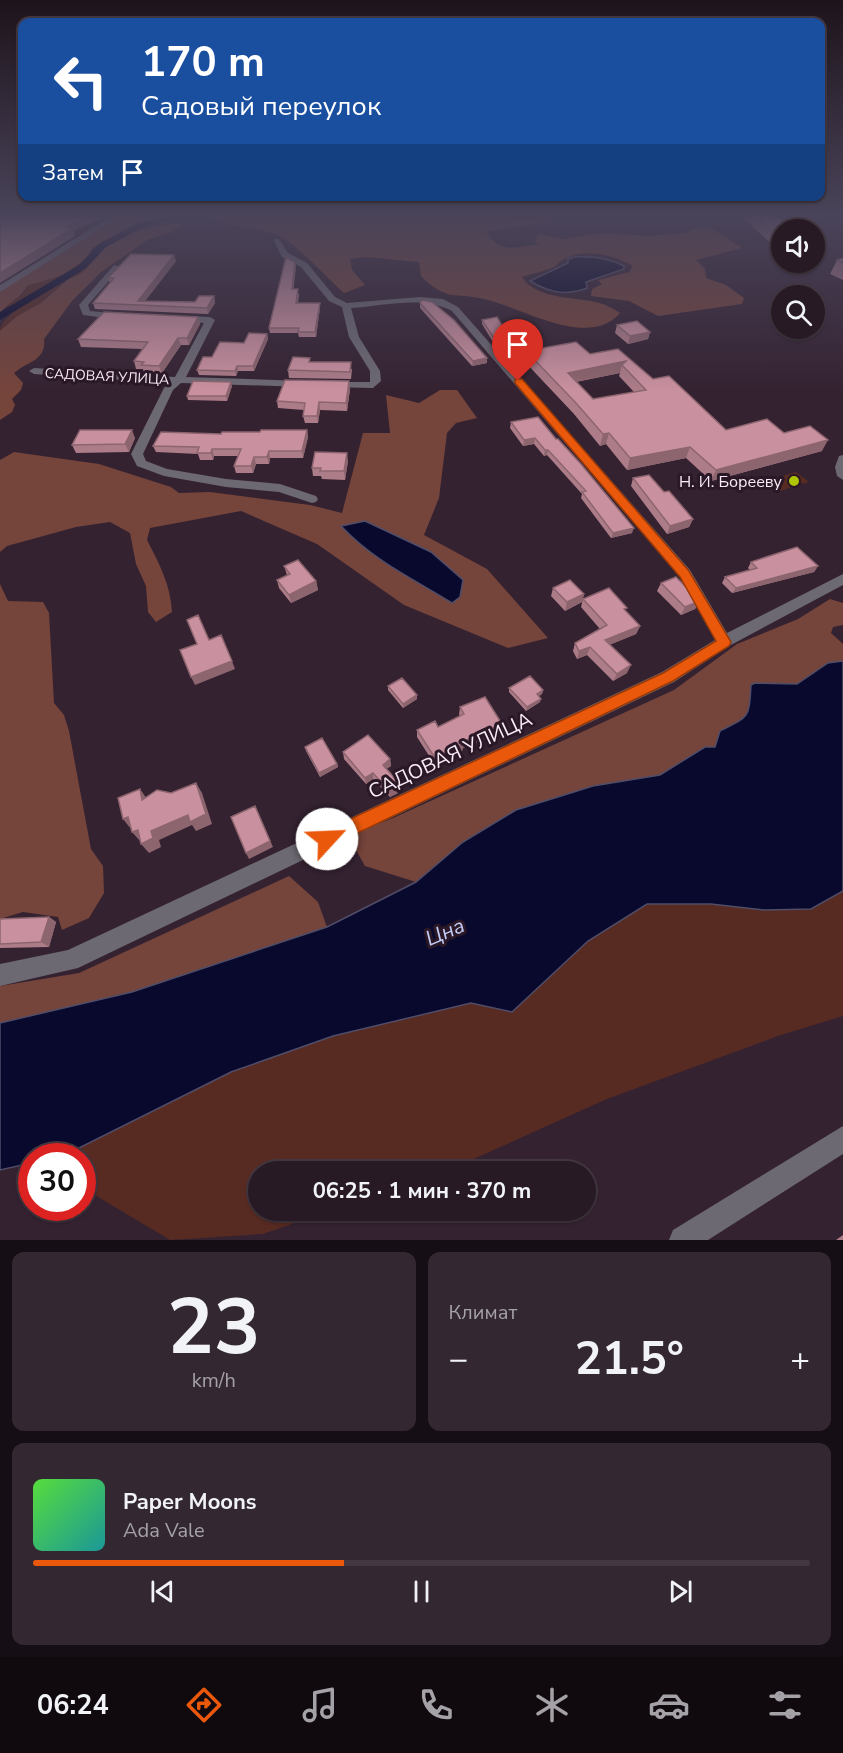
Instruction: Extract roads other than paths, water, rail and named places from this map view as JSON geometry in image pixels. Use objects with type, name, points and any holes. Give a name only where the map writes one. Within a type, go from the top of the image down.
[{"type":"street","points":[[0,289],[22,275]]},
{"type":"street","points":[[110,275],[83,305],[86,313],[128,317]]},
{"type":"street","points":[[312,275],[332,299],[346,306],[420,300],[440,301],[455,309],[685,574],[724,642]]},
{"type":"street","name":"САДОВАЯ УЛИЦА","points":[[34,371],[179,380],[373,385],[376,381],[375,371],[354,337],[346,306]]},
{"type":"street","name":"САДОВАЯ УЛИЦА","points":[[175,318],[210,320],[179,380],[171,385],[137,454],[141,463],[164,472],[226,483],[280,488],[312,499]]},
{"type":"street","points":[[843,459],[841,467],[843,476]]},
{"type":"street","name":"САДОВАЯ УЛИЦА","points":[[0,975],[70,960],[668,677],[724,642],[843,579]]},
{"type":"street","points":[[683,1240],[843,1139]]},
{"type":"water","points":[[543,275],[607,275],[586,282],[587,288],[572,292],[551,291],[530,281]]},
{"type":"water","points":[[365,521],[431,552],[463,580],[460,597],[452,603],[408,577],[380,559],[341,526]]},
{"type":"water","name":"Цна","points":[[843,661],[843,891],[811,909],[765,910],[711,904],[647,904],[588,941],[512,1012],[471,1003],[333,1036],[231,1072],[89,1143],[18,1143],[18,1166],[0,1170],[0,1023],[132,992],[327,927],[416,882],[463,842],[516,810],[593,786],[660,775],[705,747],[715,747],[720,731],[746,715],[750,704],[751,685],[755,683],[797,684],[828,663]]},
{"type":"waterway","points":[[0,317],[69,275]]},
{"type":"place","name":"Н. И. Борееву","points":[[794,481]]}]
